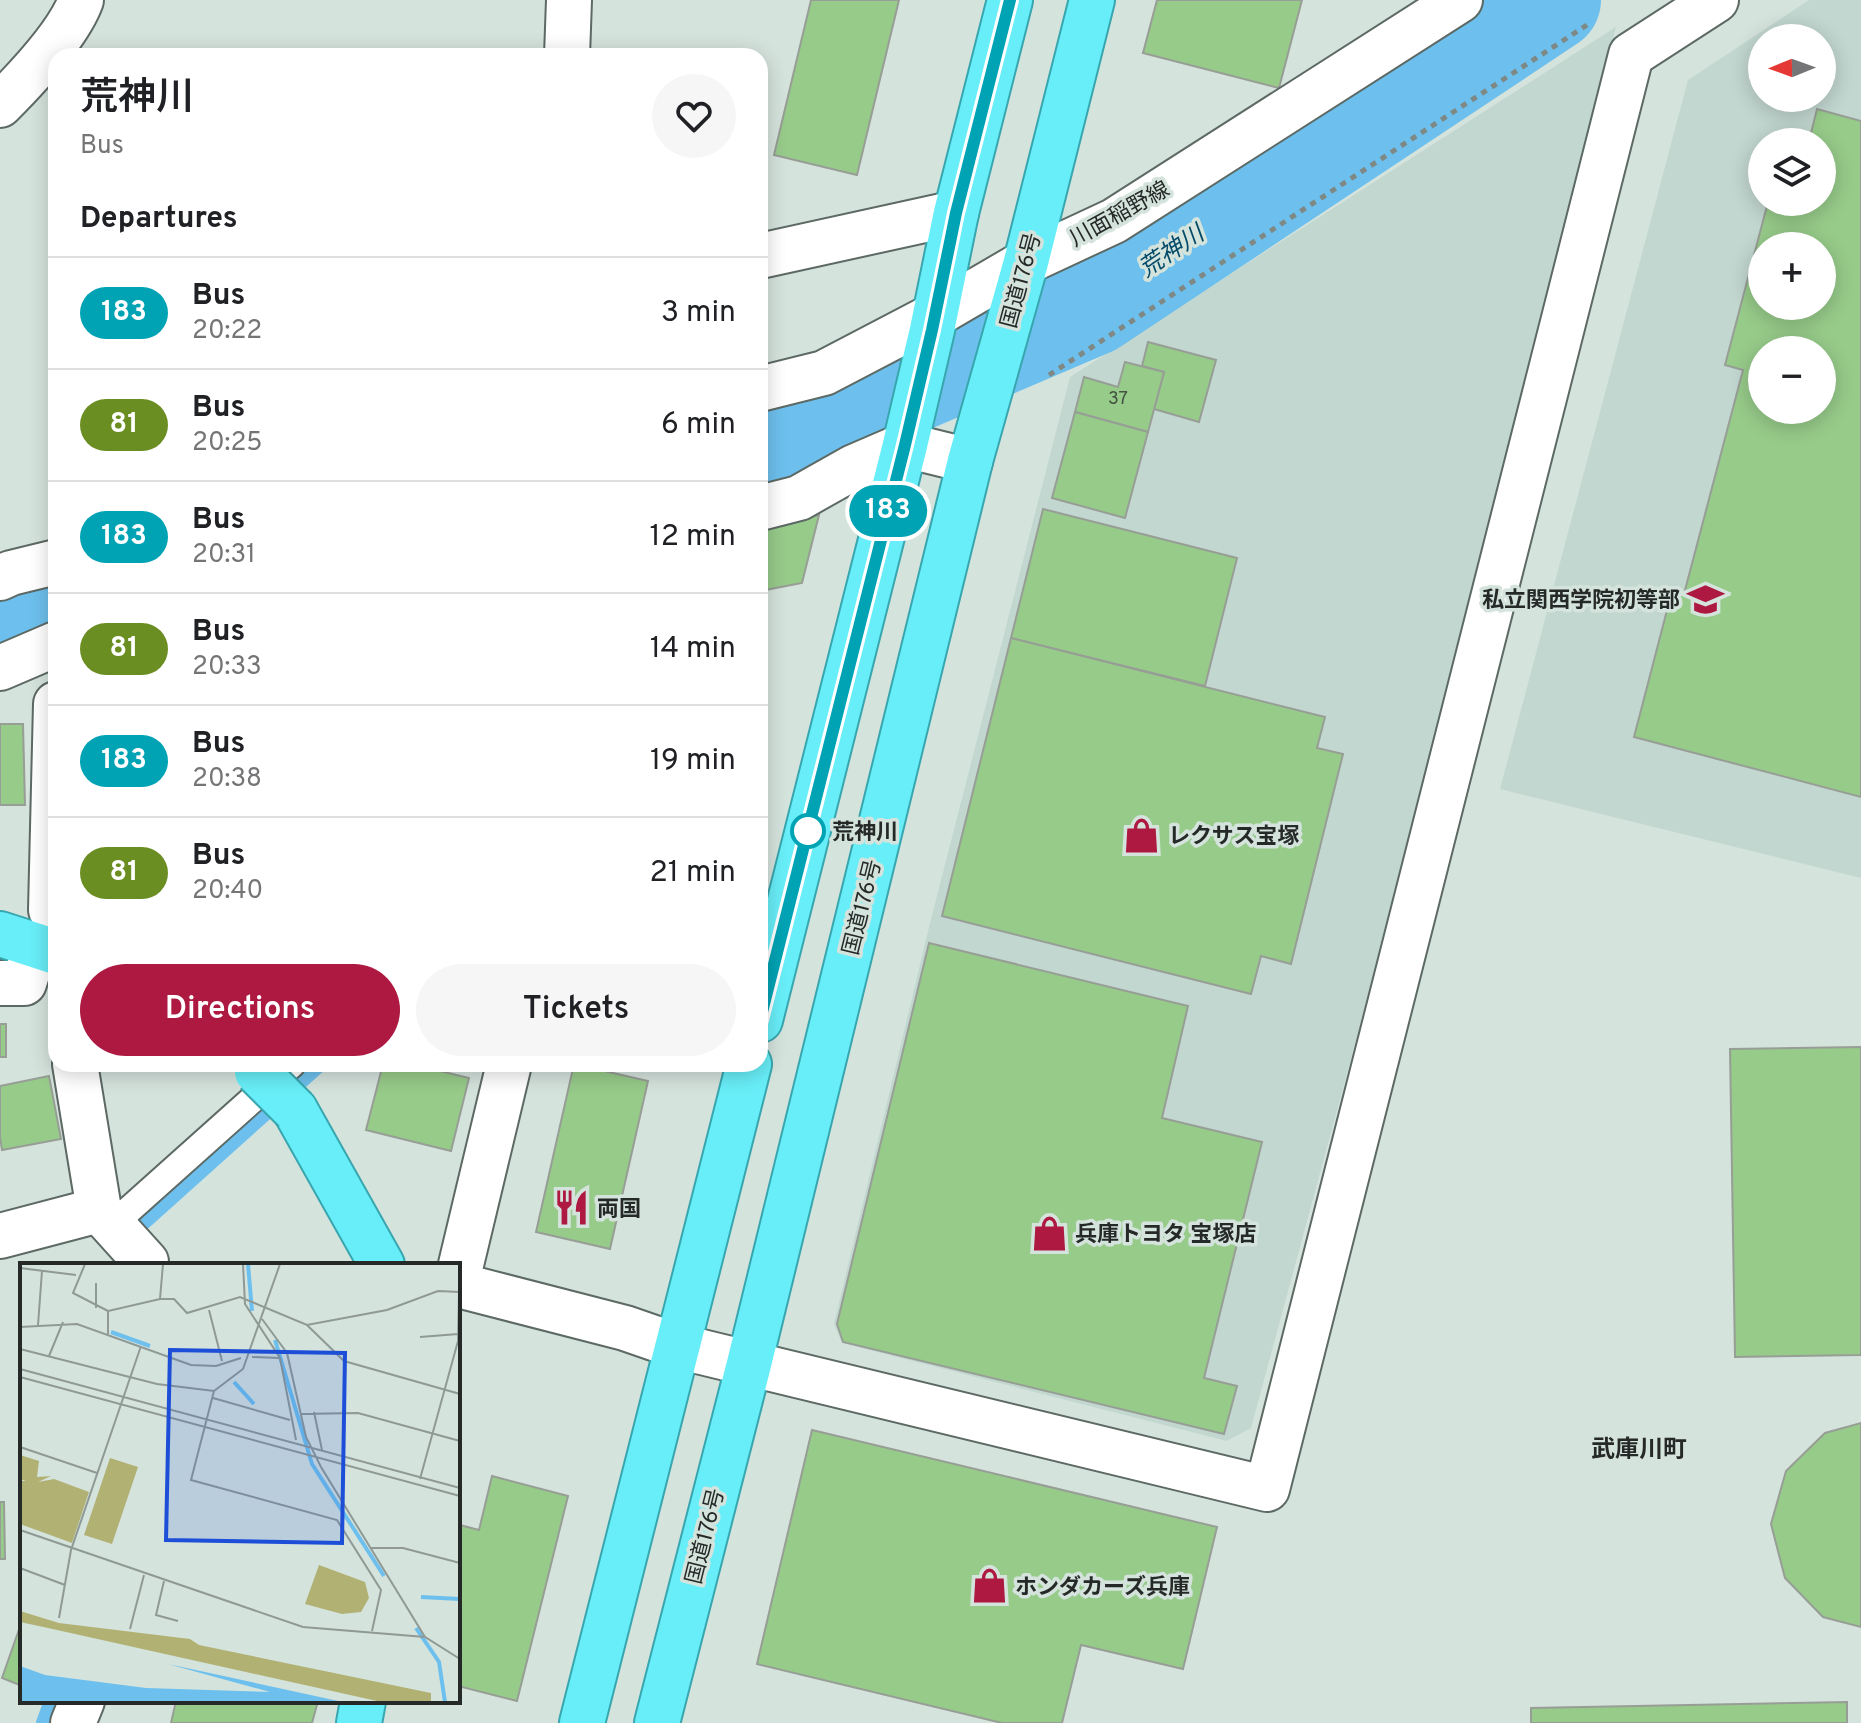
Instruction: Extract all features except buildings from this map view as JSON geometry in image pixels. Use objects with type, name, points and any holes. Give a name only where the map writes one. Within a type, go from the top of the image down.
[{"type":"highway","points":[[768,988],[908,429],[956,213],[1010,0]]},
{"type":"highway","name":"国道176号","points":[[657,1723],[749,1364],[970,461],[1021,278],[1092,0]]},
{"type":"highway","points":[[268,1072],[295,1110],[381,1263]]},
{"type":"highway","points":[[582,1723],[747,1072]]},
{"type":"highway","points":[[359,1723],[363,1703]]},
{"type":"street","points":[[50,48],[75,16],[81,0]]},
{"type":"street","points":[[567,48],[569,0]]},
{"type":"street","name":"川面稲野線","points":[[768,387],[824,373],[1021,278],[1460,0]]},
{"type":"street","points":[[460,1286],[625,1328],[677,1346],[1267,1489],[1631,55],[1716,0]]},
{"type":"street","points":[[0,105],[48,50]]},
{"type":"street","points":[[768,254],[956,213]]},
{"type":"street","points":[[768,506],[799,498],[854,467],[908,429],[970,461]]},
{"type":"street","points":[[768,478],[794,470],[854,467]]},
{"type":"street","points":[[0,578],[48,564]]},
{"type":"street","points":[[0,668],[48,647]]},
{"type":"street","points":[[0,983],[24,983],[36,936],[48,797]]},
{"type":"street","points":[[77,1072],[105,1218],[146,1263]]},
{"type":"street","points":[[460,1269],[507,1072]]},
{"type":"street","points":[[0,1236],[105,1218]]},
{"type":"street","points":[[73,1723],[81,1703]]},
{"type":"lane","points":[[105,1218],[260,1072]]},
{"type":"path","points":[[1040,384],[1599,17]]},
{"type":"shaded area","name":"私立関西学院初等部","points":[[1809,0],[1861,0],[1861,878],[1500,789],[1688,80],[1748,40],[1748,112],[1836,112],[1836,24],[1773,24]]},
{"type":"shaded area","points":[[1616,27],[1358,1033],[1251,1428],[1227,1441],[842,1343],[834,1324],[929,927],[1070,377]]},
{"type":"waterway","name":"荒神川","points":[[768,436],[819,420],[1091,304],[1549,0]]},
{"type":"waterway","name":"荒神川","points":[[0,621],[22,609],[48,602]]},
{"type":"waterway","points":[[143,1221],[309,1072]]},
{"type":"waterway","points":[[45,1723],[52,1703]]},
{"type":"bus line","name":"183","points":[[768,988],[905,445],[956,213],[1010,0]]},
{"type":"place","name":"私立関西学院初等部","points":[[1706,599]]},
{"type":"place","name":"荒神川","points":[[808,831]]},
{"type":"place","name":"レクサス宝塚","points":[[1142,835]]},
{"type":"place","name":"両国","points":[[571,1208]]},
{"type":"place","name":"兵庫トヨタ 宝塚店","points":[[1049,1233]]},
{"type":"place","name":"ホンダカーズ兵庫","points":[[989,1586]]},
{"type":"district","name":"武庫川町","points":[[1639,1449]]}]
